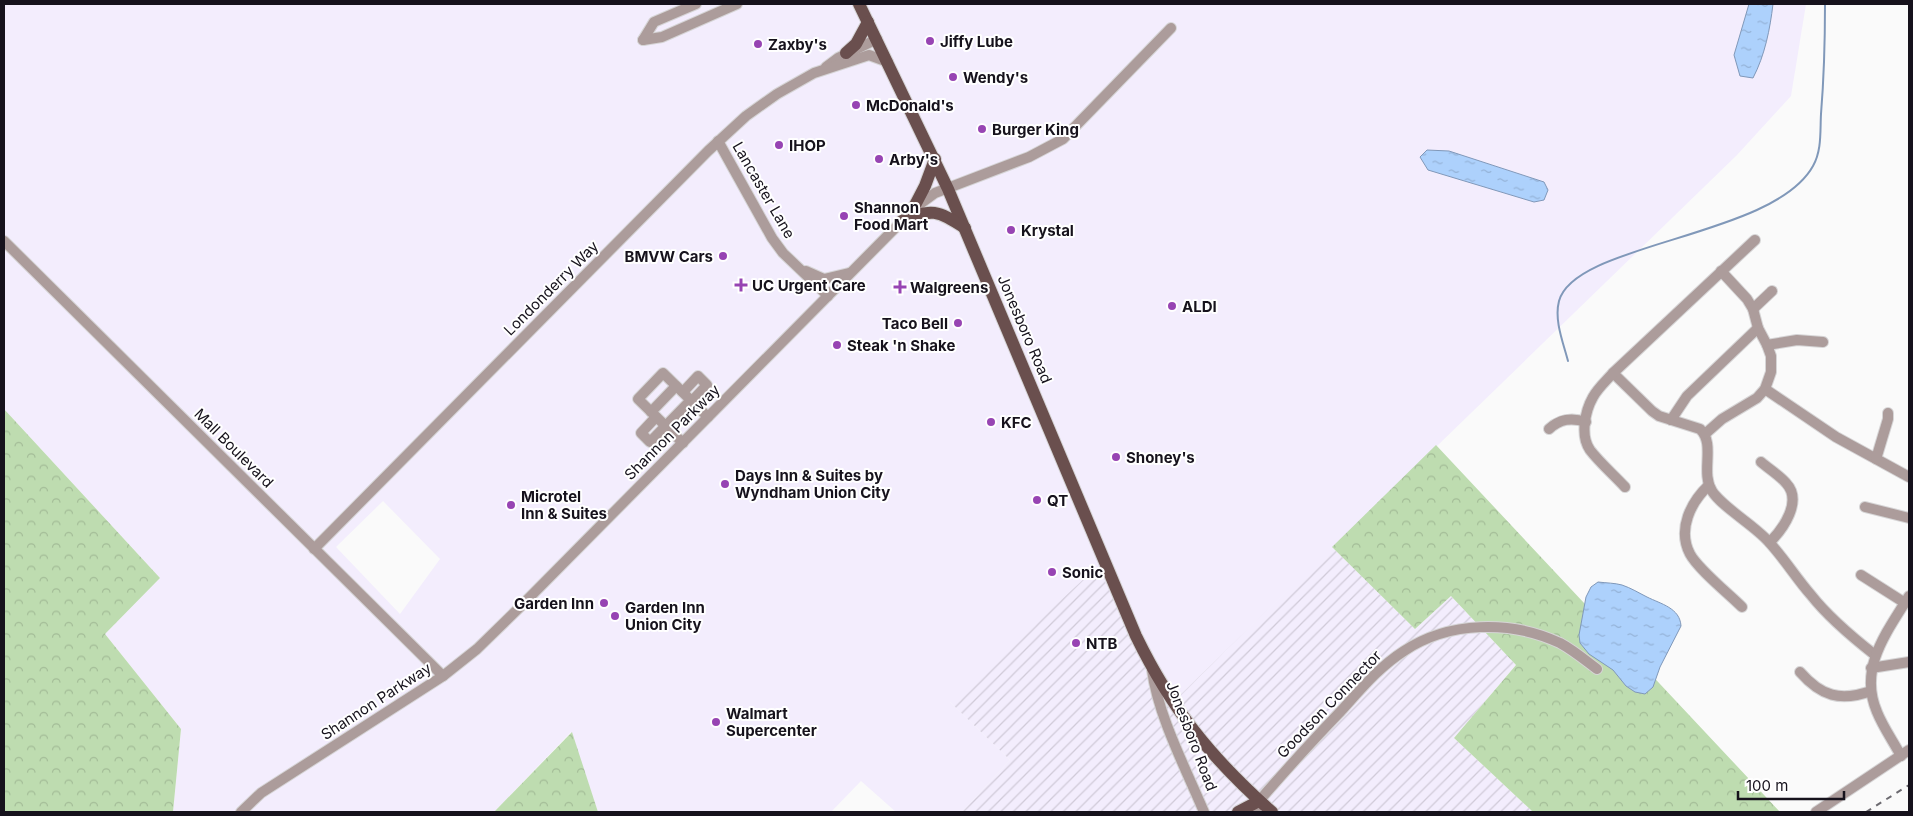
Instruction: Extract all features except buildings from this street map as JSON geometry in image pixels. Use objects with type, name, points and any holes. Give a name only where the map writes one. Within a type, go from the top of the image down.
[{"type":"main road","name":"Jonesboro Road","points":[[859,4],[935,159],[1152,670],[1203,744],[1257,806],[1272,812]]},
{"type":"main road","points":[[846,53],[859,39],[868,22]]},
{"type":"main road","points":[[912,210],[925,186],[935,159]]},
{"type":"main road","points":[[902,221],[920,213],[941,213],[965,228]]},
{"type":"main road","points":[[1238,812],[1257,806]]},
{"type":"street","points":[[696,4],[654,22],[643,40],[662,37],[737,4]]},
{"type":"street","name":"Shannon Parkway","points":[[241,812],[261,793],[442,676],[477,649],[928,196],[1038,154],[1063,139],[1171,28]]},
{"type":"street","name":"Londonderry Way","points":[[825,68],[846,53],[877,39]]},
{"type":"street","name":"Londonderry Way","points":[[314,549],[718,141],[746,116],[777,94],[807,76],[825,68],[841,65],[869,55],[888,62]]},
{"type":"street","name":"Lancaster Lane","points":[[718,141],[772,238],[794,263],[828,296]]},
{"type":"street","points":[[1625,487],[1589,448],[1585,436],[1586,422],[1588,408],[1593,396],[1613,373],[1755,240]]},
{"type":"street","name":"Mall Boulevard","points":[[4,241],[442,676]]},
{"type":"street","points":[[794,263],[824,279],[852,271]]},
{"type":"street","points":[[1705,434],[1722,420],[1757,398],[1765,389],[1771,372],[1771,356],[1758,328],[1753,309],[1747,299],[1721,271]]},
{"type":"street","points":[[1753,309],[1772,291]]},
{"type":"street","points":[[1671,420],[1687,396],[1758,328]]},
{"type":"street","points":[[1767,345],[1796,340],[1823,342]]},
{"type":"street","points":[[683,443],[638,399],[663,373],[708,417]]},
{"type":"street","points":[[1613,373],[1652,411],[1671,420],[1700,429],[1705,434],[1707,440],[1709,485],[1717,497],[1756,528],[1770,542],[1824,611],[1846,632],[1875,655]]},
{"type":"street","points":[[698,376],[707,385],[650,442],[641,434],[654,415],[680,389],[698,376]]},
{"type":"street","points":[[1765,389],[1836,437],[1909,477]]},
{"type":"street","points":[[1876,459],[1888,419],[1888,413]]},
{"type":"street","points":[[1549,430],[1556,423],[1566,419],[1577,419],[1586,422]]},
{"type":"street","points":[[1761,462],[1786,483],[1792,496],[1791,509],[1786,522],[1770,542]]},
{"type":"street","points":[[1709,485],[1696,497],[1688,512],[1685,529],[1687,548],[1695,562],[1742,607]]},
{"type":"street","points":[[1865,507],[1909,518]]},
{"type":"street","points":[[1816,812],[1905,753],[1877,714],[1871,691],[1871,668],[1875,655],[1907,599],[1860,575]]},
{"type":"street","name":"Goodson Connector","points":[[1257,806],[1380,668],[1405,650],[1433,636],[1474,627],[1518,630],[1540,635],[1560,644],[1580,655],[1597,669]]},
{"type":"street","points":[[1871,668],[1909,662]]},
{"type":"street","name":"Jonesboro Road","points":[[1152,670],[1154,685],[1168,727],[1204,812]]},
{"type":"street","points":[[1800,672],[1811,684],[1829,694],[1850,697],[1871,691]]},
{"type":"shaded area","points":[[4,4],[1806,4],[1791,96],[1737,155],[1172,703],[950,702],[1010,760],[962,812],[896,812],[861,781],[831,812],[598,812],[571,732],[494,812],[173,812],[181,729],[105,634],[160,578],[4,409]],"holes":[[[383,501],[440,559],[400,614],[336,547]]]},
{"type":"shaded area","points":[[1332,547],[1415,629],[1451,596],[1516,665],[1454,738],[1533,812],[962,812],[1010,760],[950,702],[1098,566],[1129,634],[1172,703]]},
{"type":"green space","points":[[4,409],[160,578],[105,634],[181,729],[173,812],[4,812]]},
{"type":"green space","points":[[1436,445],[1780,812],[1533,812],[1454,738],[1516,665],[1451,596],[1415,629],[1332,547]]},
{"type":"green space","points":[[572,732],[598,812],[494,812]]},
{"type":"water","points":[[1749,4],[1773,4],[1766,42],[1753,78],[1740,76],[1734,55]]},
{"type":"water","points":[[1427,150],[1449,151],[1544,182],[1548,190],[1544,200],[1534,202],[1428,170],[1420,157]]},
{"type":"water","points":[[1598,582],[1619,584],[1629,588],[1669,607],[1680,620],[1681,626],[1660,667],[1653,687],[1645,694],[1635,692],[1626,686],[1613,670],[1589,654],[1580,643],[1579,635],[1586,597],[1591,587]]},
{"type":"waterway","points":[[1568,361],[1560,331],[1558,308],[1559,301],[1573,281],[1600,265],[1636,251],[1719,225],[1759,209],[1791,190],[1813,166],[1818,154],[1820,140],[1825,4]]},
{"type":"railway","points":[[1866,812],[1909,785]]},
{"type":"place","name":"Jiffy Lube","points":[[930,41]]},
{"type":"place","name":"Zaxby's","points":[[758,44]]},
{"type":"place","name":"Wendy's","points":[[953,77]]},
{"type":"place","name":"McDonald's","points":[[856,105]]},
{"type":"place","name":"Burger King","points":[[982,129]]},
{"type":"place","name":"IHOP","points":[[779,145]]},
{"type":"place","name":"Arby's","points":[[879,159]]},
{"type":"place","name":"Shannon Food Mart","points":[[844,216]]},
{"type":"place","name":"Krystal","points":[[1011,230]]},
{"type":"place","name":"BMVW Cars","points":[[723,256]]},
{"type":"place","name":"UC Urgent Care","points":[[741,285]]},
{"type":"place","name":"Walgreens","points":[[900,287]]},
{"type":"place","name":"ALDI","points":[[1172,306]]},
{"type":"place","name":"Taco Bell","points":[[958,323]]},
{"type":"place","name":"Steak 'n Shake","points":[[837,345]]},
{"type":"place","name":"KFC","points":[[991,422]]},
{"type":"place","name":"Shoney's","points":[[1116,457]]},
{"type":"place","name":"Days Inn & Suites by Wyndham Union City","points":[[725,484]]},
{"type":"place","name":"QT","points":[[1037,500]]},
{"type":"place","name":"Microtel Inn & Suites","points":[[511,505]]},
{"type":"place","name":"Sonic","points":[[1052,572]]},
{"type":"place","name":"Garden Inn","points":[[604,603]]},
{"type":"place","name":"Garden Inn Union City","points":[[615,616]]},
{"type":"place","name":"NTB","points":[[1076,643]]},
{"type":"place","name":"Walmart Supercenter","points":[[716,722]]}]
